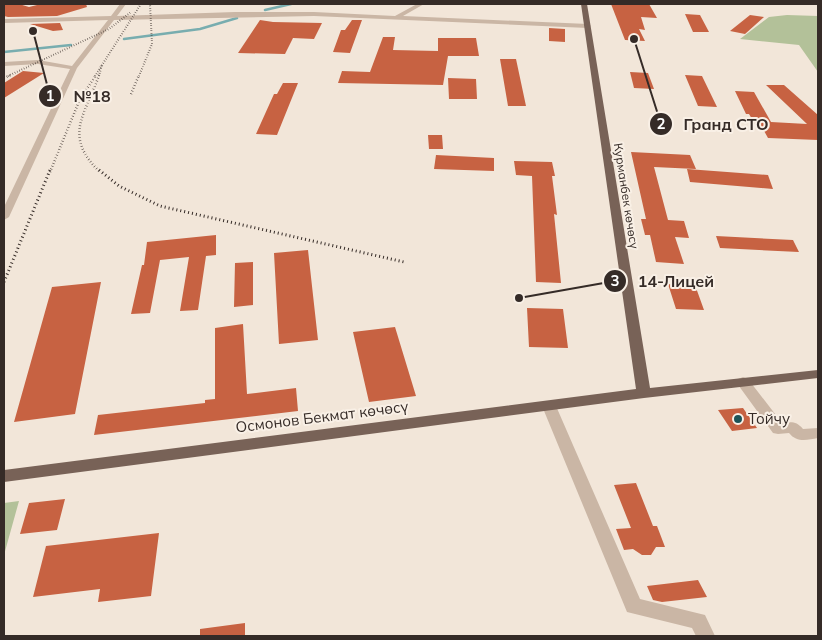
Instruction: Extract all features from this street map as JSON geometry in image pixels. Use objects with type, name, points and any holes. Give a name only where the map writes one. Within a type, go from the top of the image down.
[{"type":"main road","name":"Курманбек көчөсү","points":[[584,4],[644,393]]},
{"type":"main road","name":"Осмонов Бекмат көчөсү","points":[[4,476],[644,393],[818,374]]},
{"type":"street","points":[[4,217],[74,68],[110,18],[123,4]]},
{"type":"street","points":[[397,17],[420,4]]},
{"type":"street","points":[[4,22],[237,11],[588,26]]},
{"type":"street","points":[[4,64],[38,62],[74,68]]},
{"type":"street","points":[[743,382],[778,429],[793,427],[799,436],[818,433]]},
{"type":"street","points":[[549,406],[634,606],[698,621],[706,636]]},
{"type":"green space","points":[[787,15],[818,16],[818,72],[799,45],[740,39],[769,17]]},
{"type":"green space","points":[[19,501],[4,555],[4,503]]},
{"type":"building","points":[[4,4],[19,4],[29,7],[41,4],[86,4],[87,7],[57,16],[8,17],[4,16]]},
{"type":"building","points":[[611,4],[649,4],[657,18],[641,17],[645,30],[639,29],[645,41],[625,40]]},
{"type":"building","points":[[685,14],[700,15],[709,32],[693,32]]},
{"type":"building","points":[[750,15],[764,17],[745,34],[730,31]]},
{"type":"building","points":[[260,20],[322,23],[314,39],[293,38],[285,54],[238,53]]},
{"type":"building","points":[[352,20],[362,20],[350,53],[333,52],[341,30],[345,30]]},
{"type":"building","points":[[60,23],[63,30],[53,31],[30,24]]},
{"type":"building","points":[[549,28],[565,29],[565,42],[549,41]]},
{"type":"building","points":[[383,37],[395,37],[393,50],[438,51],[438,38],[476,38],[479,56],[448,56],[443,85],[338,83],[342,71],[370,72]]},
{"type":"building","points":[[500,59],[516,59],[526,106],[508,106]]},
{"type":"building","points":[[23,71],[44,73],[4,98],[4,83]]},
{"type":"building","points":[[630,72],[648,73],[654,89],[634,88]]},
{"type":"building","points":[[685,75],[702,76],[717,107],[698,106]]},
{"type":"building","points":[[448,78],[476,79],[477,99],[449,99]]},
{"type":"building","points":[[283,83],[298,83],[277,135],[256,134],[274,94],[277,94]]},
{"type":"building","points":[[766,85],[784,85],[818,115],[818,140],[768,138],[763,129],[758,129],[749,114],[746,114],[735,91],[754,92],[771,122],[807,124]]},
{"type":"building","points":[[428,135],[442,135],[443,149],[429,149]]},
{"type":"building","points":[[631,152],[690,155],[696,169],[654,167],[668,220],[684,221],[689,238],[675,237],[684,264],[656,262],[650,235],[645,235],[641,219],[646,219]]},
{"type":"building","points":[[436,155],[494,158],[494,171],[434,169]]},
{"type":"building","points":[[514,161],[552,162],[555,176],[552,176],[557,215],[554,214],[561,283],[536,282],[532,176],[516,175]]},
{"type":"building","points":[[687,169],[768,175],[773,189],[690,182]]},
{"type":"building","points":[[216,235],[216,255],[206,256],[198,310],[180,311],[189,257],[160,260],[150,313],[131,314],[142,265],[144,265],[147,242]]},
{"type":"building","points":[[716,236],[793,240],[799,252],[720,248]]},
{"type":"building","points":[[308,250],[318,340],[279,344],[274,253]]},
{"type":"building","points":[[253,262],[253,305],[234,307],[235,263]]},
{"type":"building","points":[[101,282],[75,414],[14,422],[52,287]]},
{"type":"building","points":[[668,284],[695,285],[704,310],[676,309]]},
{"type":"building","points":[[527,308],[563,309],[568,348],[529,347]]},
{"type":"building","points":[[243,324],[247,394],[296,388],[298,411],[94,435],[98,415],[205,403],[205,400],[215,399],[215,328]]},
{"type":"building","points":[[395,327],[416,396],[369,402],[353,332]]},
{"type":"building","name":"Тойчу","points":[[743,408],[757,428],[732,431],[718,410]]},
{"type":"building","points":[[636,483],[653,526],[657,526],[665,547],[656,547],[651,555],[642,555],[633,549],[624,550],[616,529],[631,528],[614,485]]},
{"type":"building","points":[[65,499],[57,530],[20,534],[29,503]]},
{"type":"building","points":[[159,533],[151,596],[98,602],[100,589],[33,597],[46,546]]},
{"type":"building","points":[[698,580],[707,597],[662,602],[653,600],[647,586]]},
{"type":"building","points":[[245,623],[245,636],[200,636],[200,629]]},
{"type":"waterway","points":[[265,10],[291,4]]},
{"type":"waterway","points":[[124,39],[200,29],[237,18]]},
{"type":"waterway","points":[[4,52],[71,45]]},
{"type":"railway","points":[[102,66],[141,4]]},
{"type":"railway","points":[[139,76],[152,44],[150,4]]},
{"type":"railway","points":[[8,76],[109,29],[131,12]]},
{"type":"railway","points":[[95,76],[102,66]]},
{"type":"railway","points":[[99,76],[102,66]]},
{"type":"railway","points":[[4,78],[11,75]]},
{"type":"railway","points":[[50,172],[80,99],[96,75]]},
{"type":"railway","points":[[99,75],[80,124],[79,135],[88,159],[100,172]]},
{"type":"railway","points":[[131,94],[139,75]]},
{"type":"railway","points":[[4,282],[50,170]]},
{"type":"railway","points":[[99,170],[119,186],[160,206],[404,262]]},
{"type":"place","name":"№18","points":[[33,31]]},
{"type":"place","name":"Гранд СТО","points":[[634,39]]},
{"type":"place","name":"14-Лицей","points":[[519,298]]},
{"type":"place","name":"Тойчу","points":[[738,419]]}]
